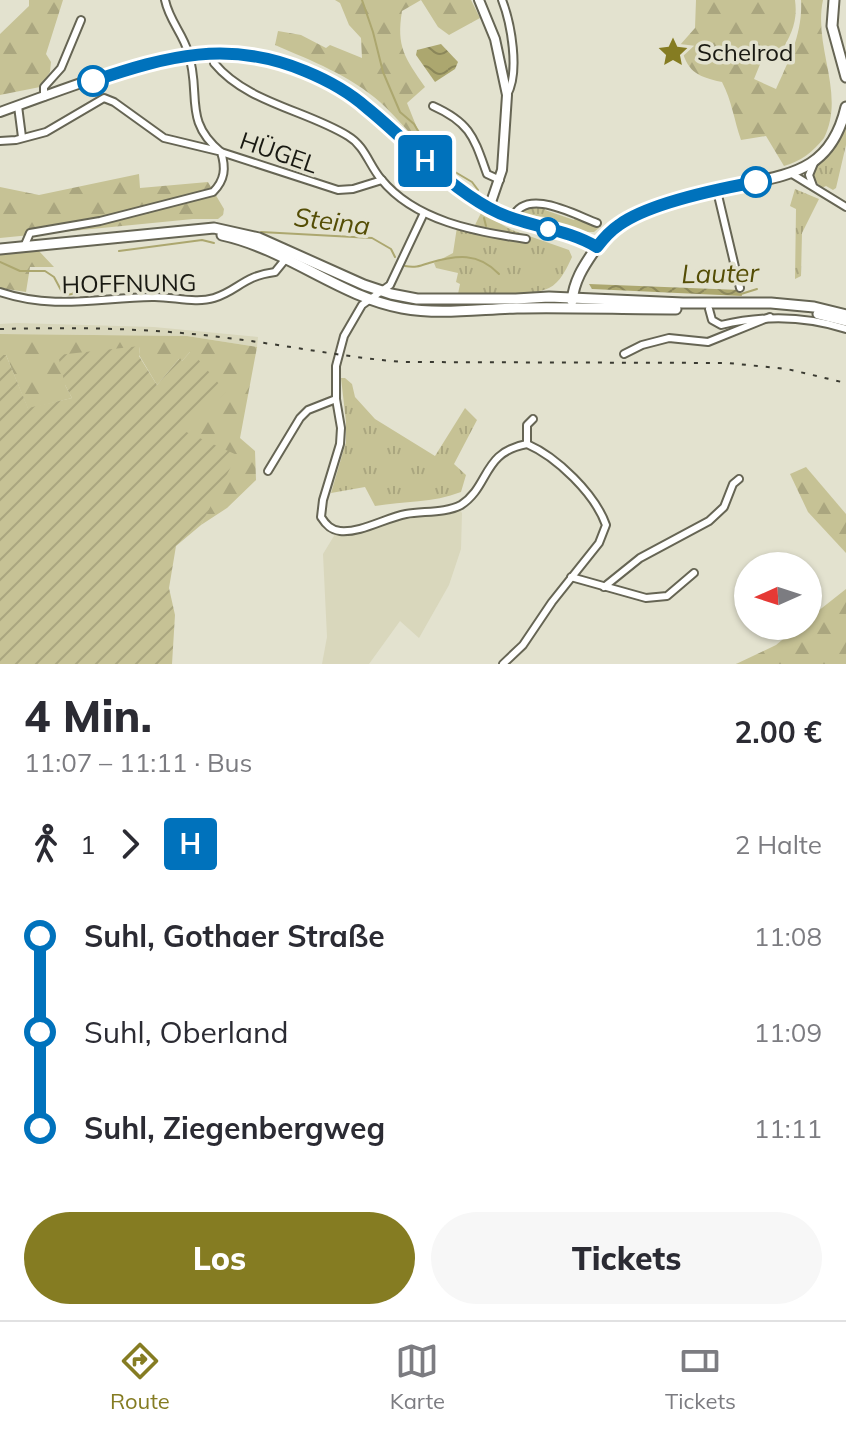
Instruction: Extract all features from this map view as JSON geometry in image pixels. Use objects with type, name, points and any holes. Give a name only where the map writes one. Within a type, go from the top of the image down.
[{"type":"main road","points":[[834,0],[832,26],[846,77]]},
{"type":"main road","points":[[572,303],[576,279],[597,247],[617,226],[634,216],[717,191],[792,174],[815,161],[836,136],[846,107]]},
{"type":"main road","points":[[0,249],[191,229],[244,240],[289,254],[382,291],[417,299],[794,310],[846,321]]},
{"type":"main road","points":[[289,254],[370,299],[401,308],[429,311],[572,303],[794,304],[846,315]]},
{"type":"street","name":"HÜGEL","points":[[165,0],[189,54],[197,122],[203,136],[221,152],[338,190],[382,180]]},
{"type":"street","points":[[479,0],[495,39],[507,95]]},
{"type":"street","points":[[489,208],[500,180],[507,95],[512,82],[511,26],[502,0]]},
{"type":"street","points":[[44,97],[44,87],[61,68],[81,20]]},
{"type":"street","points":[[0,112],[139,66],[189,54],[251,54],[323,78],[367,107],[447,179],[489,208],[512,219],[572,235],[597,247]]},
{"type":"street","points":[[214,63],[230,77],[268,100],[356,141],[382,180],[424,213],[482,232],[526,239]]},
{"type":"street","points":[[0,141],[11,141],[57,127],[97,100],[108,98],[164,138],[221,152],[224,175],[213,192],[100,221],[30,233],[24,247]]},
{"type":"street","points":[[18,106],[22,137]]},
{"type":"street","points":[[433,106],[457,119],[482,152],[487,174],[500,180]]},
{"type":"street","points":[[813,186],[809,175],[815,161]]},
{"type":"street","points":[[792,174],[845,206]]},
{"type":"street","points":[[717,191],[740,288]]},
{"type":"street","points":[[512,219],[520,208],[541,203],[597,223]]},
{"type":"street","points":[[424,213],[392,282],[351,319],[340,347],[336,366],[340,444],[321,517],[327,526],[337,531],[349,531],[405,515],[458,507],[475,491],[494,460],[508,450],[527,444],[536,448],[577,482],[603,515],[606,525],[599,543],[523,645],[503,664]]},
{"type":"street","name":"HOFFNUNG","points":[[0,292],[28,301],[54,303],[152,297],[213,299],[252,275],[275,272],[289,254]]},
{"type":"street","points":[[709,309],[712,320],[721,325],[748,318],[792,317],[846,329]]},
{"type":"street","points":[[624,354],[642,345],[669,338],[708,342],[770,317]]},
{"type":"street","points":[[268,471],[300,418],[308,410],[336,399]]},
{"type":"street","points":[[527,444],[527,425],[533,419]]},
{"type":"street","points":[[604,587],[640,558],[709,521],[724,507],[733,484],[739,479]]},
{"type":"street","points":[[571,577],[635,597],[658,598],[677,590],[694,573]]},
{"type":"shaded area","points":[[0,324],[154,327],[258,337],[257,347],[187,336],[0,334]]},
{"type":"shaded area","points":[[458,507],[462,513],[461,549],[449,585],[419,638],[400,621],[369,664],[322,664],[327,637],[323,554],[337,531]]},
{"type":"green space","points":[[29,0],[63,0],[46,54],[51,62],[50,72],[40,87],[0,95],[0,34],[29,6]]},
{"type":"green space","points":[[335,0],[421,0],[402,11],[400,23],[404,52],[425,87],[407,103],[417,128],[440,156],[438,159],[368,92],[330,69],[275,45],[278,31],[301,35],[326,48],[330,45],[362,58],[361,38],[349,25],[340,3]]},
{"type":"green space","points":[[421,0],[471,0],[480,18],[449,35],[438,27]]},
{"type":"green space","points":[[696,0],[795,0],[793,28],[787,41],[780,54],[765,52],[754,79],[776,89],[797,35],[801,0],[823,0],[822,35],[832,104],[824,138],[816,148],[784,166],[766,136],[741,140],[722,82],[705,77],[689,67],[680,45],[695,28]]},
{"type":"green space","points":[[846,126],[846,145],[836,188],[822,188],[811,176]]},
{"type":"green space","points":[[139,174],[140,188],[208,182],[224,209],[223,215],[218,219],[0,238],[0,187],[39,195]]},
{"type":"green space","points":[[795,189],[819,199],[802,233],[801,276],[795,279],[796,209],[790,206]]},
{"type":"green space","points":[[545,206],[545,210],[574,220],[576,217],[599,228],[587,232],[554,221],[554,218],[519,214],[528,207]]},
{"type":"green space","points":[[481,213],[512,230],[569,250],[572,257],[560,279],[542,291],[458,294],[458,273],[436,268],[434,263],[453,253],[457,227],[472,231]]},
{"type":"green space","points":[[38,250],[54,267],[30,267],[26,292],[0,288],[0,254]]},
{"type":"green space","points":[[0,334],[187,336],[257,347],[240,438],[255,451],[256,480],[227,508],[201,525],[212,501],[183,431],[190,352],[182,361],[179,359],[157,385],[139,355],[140,347],[65,385],[72,398],[28,409],[6,355],[0,355]]},
{"type":"green space","points":[[140,346],[139,356],[157,385],[180,358],[182,361],[191,351],[226,392],[184,431],[237,455],[201,525],[176,546],[169,588],[175,615],[172,664],[0,664],[0,355],[6,355],[28,408],[72,398],[65,385],[58,355]]},
{"type":"green space","points":[[341,378],[352,384],[355,397],[375,419],[435,456],[465,408],[477,420],[454,464],[466,475],[461,492],[429,500],[375,506],[365,487],[331,493],[346,442]]},
{"type":"green space","points":[[806,467],[846,514],[846,553],[808,512],[790,474]]},
{"type":"green space","points":[[846,589],[846,664],[736,664],[782,640],[822,640],[822,608]]},
{"type":"water","points":[[441,44],[458,62],[455,69],[435,82],[416,55],[417,50]]},
{"type":"water","points":[[589,284],[740,290],[742,296],[592,289]]},
{"type":"waterway","name":"Lauter","points":[[362,0],[383,72],[400,112],[414,124],[431,153],[445,166],[472,182],[478,190]]},
{"type":"waterway","name":"Lauter","points":[[484,218],[486,226]]},
{"type":"waterway","name":"Steina","points":[[261,232],[372,238],[391,249],[395,257]]},
{"type":"waterway","name":"Steina","points":[[119,251],[202,240],[214,243]]},
{"type":"waterway","name":"Steina","points":[[405,266],[467,257],[483,262],[499,274]]},
{"type":"waterway","name":"Steina","points":[[0,262],[20,271],[45,271],[54,277],[66,295],[83,285]]},
{"type":"waterway","name":"Lauter","points":[[741,294],[757,289]]},
{"type":"railway","points":[[0,329],[83,328],[166,332],[403,362],[728,363],[787,369],[846,383]]},
{"type":"bus line","name":"H","points":[[93,81],[189,54],[219,52],[267,57],[323,78],[344,91],[367,107],[447,179],[489,208],[512,219],[572,235],[597,247],[617,226],[634,216],[756,182]]},
{"type":"place","name":"Schelrod","points":[[673,52]]}]
